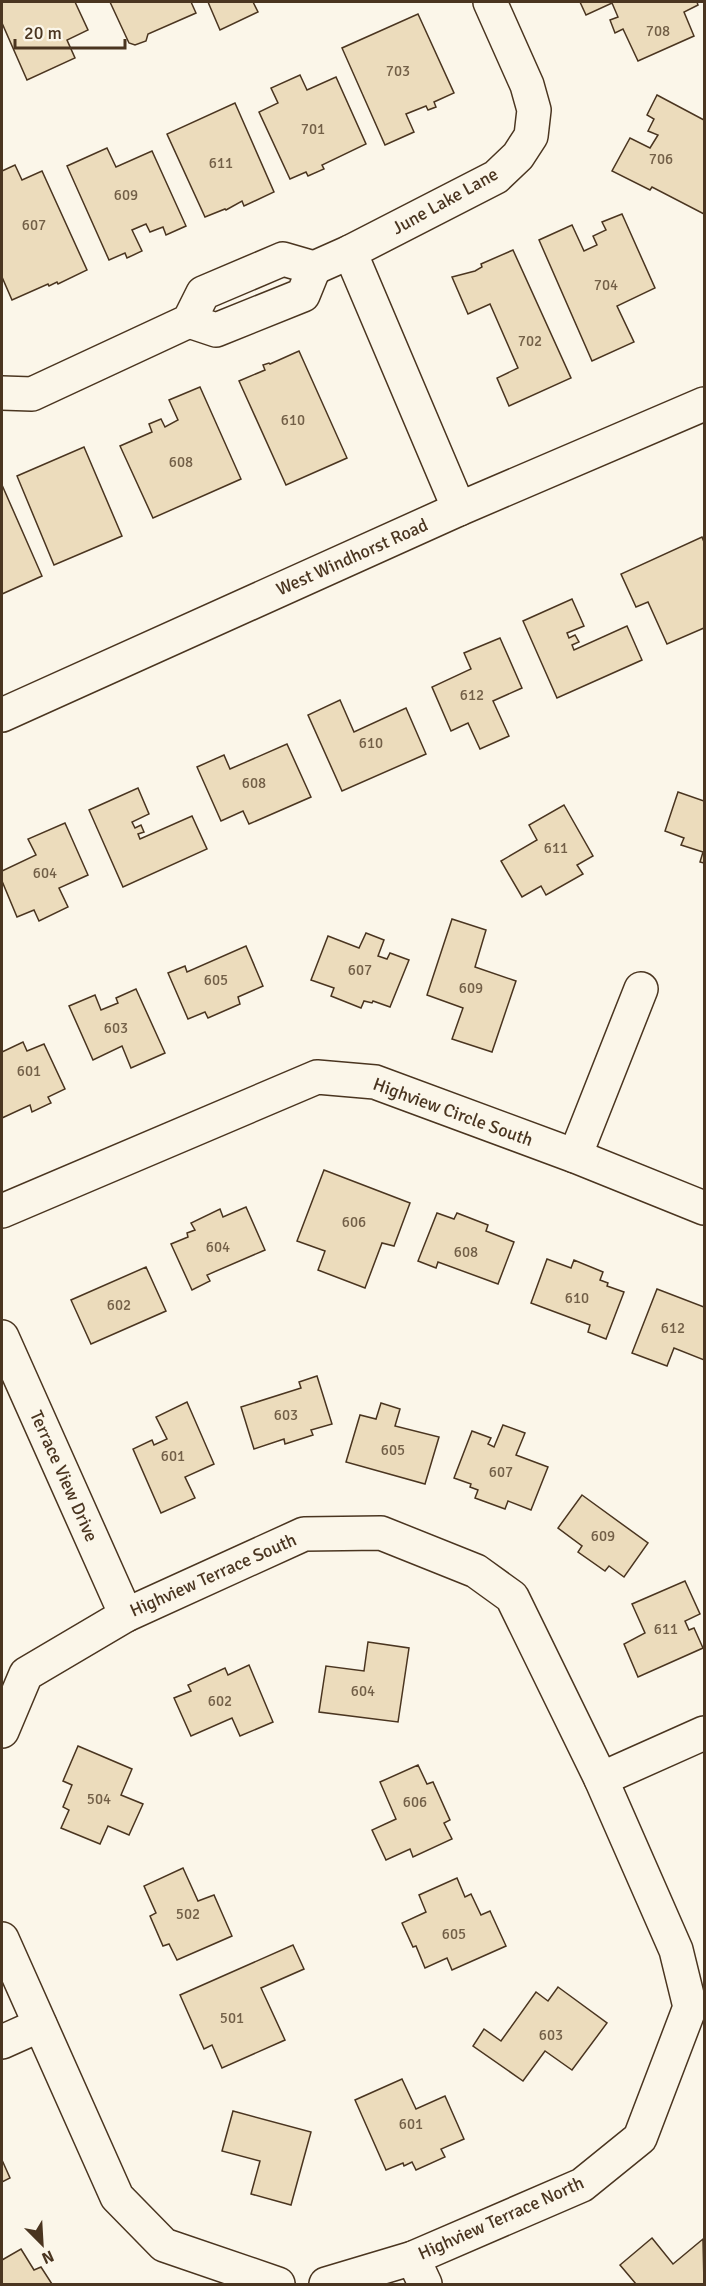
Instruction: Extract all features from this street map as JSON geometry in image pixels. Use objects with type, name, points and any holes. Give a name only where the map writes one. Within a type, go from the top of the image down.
[{"type":"street","name":"June Lake Lane","points":[[2,393],[32,394],[189,321],[216,330],[303,294],[315,268],[496,177],[518,156],[531,136],[534,110],[527,85],[490,2]]},
{"type":"street","points":[[350,252],[459,509]]},
{"type":"street","name":"West Windhorst Road","points":[[2,715],[459,509],[705,404]]},
{"type":"street","points":[[575,1156],[641,989]]},
{"type":"street","name":"Highview Circle South","points":[[2,1211],[317,1077],[375,1082],[575,1156],[705,1208]]},
{"type":"street","name":"Terrace View Drive","points":[[2,1337],[126,1615]]},
{"type":"street","name":"Highview Terrace South","points":[[2,1731],[26,1674],[126,1615],[304,1534],[381,1533],[476,1571],[512,1597],[602,1779]]},
{"type":"street","points":[[602,1779],[705,1733]]},
{"type":"street","name":"Highview Terrace North","points":[[326,2284],[419,2271],[582,2186],[640,2139],[690,2007],[676,1950],[602,1779]]},
{"type":"street","points":[[2,1939],[117,2197],[165,2245],[278,2284]]},
{"type":"street","points":[[2,2042],[40,2025]]},
{"type":"building","points":[[2,2],[75,2],[88,30],[67,40],[75,58],[27,80],[2,23]]},
{"type":"building","points":[[110,2],[191,2],[196,13],[148,34],[146,41],[135,45],[129,43]]},
{"type":"building","points":[[208,2],[253,2],[258,12],[220,30]]},
{"type":"building","points":[[580,2],[697,2],[698,5],[684,12],[694,36],[638,61],[623,29],[615,33],[610,20],[618,17],[612,3],[586,15]]},
{"type":"building","points":[[418,14],[454,93],[434,102],[436,107],[428,110],[426,106],[406,114],[414,132],[385,145],[342,48]]},
{"type":"building","points":[[300,75],[307,90],[336,77],[366,144],[322,165],[324,169],[308,176],[306,172],[290,179],[259,112],[278,103],[271,88]]},
{"type":"building","points":[[657,95],[704,120],[704,214],[652,187],[650,190],[612,171],[630,138],[650,148],[658,135],[648,131],[654,119],[647,115]]},
{"type":"building","points":[[235,103],[274,192],[244,206],[242,201],[226,210],[205,217],[167,134]]},
{"type":"building","points":[[107,148],[116,167],[152,151],[186,226],[166,235],[163,227],[150,232],[146,224],[132,230],[142,251],[127,258],[125,253],[109,260],[67,166]]},
{"type":"building","points":[[15,165],[22,180],[42,171],[87,270],[58,284],[57,282],[49,286],[48,284],[12,300],[2,277],[2,171]]},
{"type":"building","points":[[622,214],[655,288],[617,306],[634,342],[592,361],[539,240],[572,225],[584,251],[597,245],[593,236],[606,230],[602,222]]},
{"type":"building","points":[[513,250],[571,378],[509,406],[497,378],[518,368],[490,304],[468,314],[452,277],[475,271],[482,267],[481,264]]},
{"type":"building","points":[[299,351],[347,458],[286,485],[239,381],[265,370],[263,365]]},
{"type":"building","points":[[200,387],[241,479],[153,518],[120,446],[152,432],[149,424],[161,419],[165,427],[178,420],[169,400]]},
{"type":"building","points":[[84,447],[122,536],[54,565],[17,476]]},
{"type":"building","points":[[2,485],[42,576],[2,594]]},
{"type":"building","points":[[702,537],[704,542],[704,628],[667,644],[648,602],[636,607],[621,574]]},
{"type":"building","points":[[572,599],[584,626],[567,633],[569,638],[575,635],[579,642],[572,645],[574,650],[627,626],[642,660],[557,698],[523,621]]},
{"type":"building","points":[[500,638],[522,688],[493,701],[509,736],[480,749],[468,723],[451,731],[432,687],[471,669],[464,653]]},
{"type":"building","points":[[340,700],[354,732],[406,708],[426,754],[342,791],[308,715]]},
{"type":"building","points":[[287,744],[311,797],[249,824],[243,811],[221,821],[197,767],[224,755],[230,769]]},
{"type":"building","points":[[138,788],[149,814],[132,822],[135,828],[141,825],[144,832],[138,834],[140,839],[192,816],[207,849],[123,887],[89,810]]},
{"type":"building","points":[[678,792],[704,801],[704,863],[700,862],[703,852],[681,845],[684,838],[665,831]]},
{"type":"building","points":[[564,805],[593,856],[577,865],[583,874],[546,895],[541,886],[522,897],[501,861],[537,840],[529,825]]},
{"type":"building","points":[[65,823],[88,875],[59,888],[68,907],[39,921],[34,910],[17,917],[2,881],[2,871],[36,855],[28,839]]},
{"type":"building","points":[[452,919],[486,930],[475,967],[516,981],[492,1052],[452,1039],[463,1008],[427,995]]},
{"type":"building","points":[[366,933],[384,940],[378,956],[387,959],[390,953],[409,960],[390,1007],[373,1001],[372,1003],[364,1001],[361,1008],[331,996],[334,988],[311,980],[328,936],[359,948]]},
{"type":"building","points":[[246,946],[263,986],[238,997],[240,1004],[208,1018],[205,1012],[188,1019],[168,973],[185,966],[187,972]]},
{"type":"building","points":[[136,989],[165,1053],[131,1068],[122,1046],[93,1060],[69,1006],[95,995],[101,1010],[118,1003],[116,998]]},
{"type":"building","points":[[23,1042],[27,1051],[44,1044],[65,1089],[48,1097],[51,1103],[32,1112],[30,1105],[2,1118],[2,1052]]},
{"type":"building","points":[[324,1170],[410,1203],[394,1246],[382,1243],[365,1288],[318,1270],[325,1251],[297,1241]]},
{"type":"building","points":[[246,1207],[265,1250],[207,1275],[210,1281],[192,1290],[171,1244],[188,1237],[187,1233],[195,1230],[191,1223],[220,1209],[223,1217]]},
{"type":"building","points":[[437,1213],[454,1219],[457,1213],[488,1225],[486,1231],[514,1242],[498,1284],[438,1262],[436,1268],[418,1261]]},
{"type":"building","points":[[547,1259],[571,1268],[574,1260],[603,1272],[600,1280],[608,1283],[607,1286],[624,1292],[606,1339],[588,1332],[590,1325],[531,1303]]},
{"type":"building","points":[[146,1267],[166,1311],[91,1344],[71,1300]]},
{"type":"building","points":[[657,1289],[704,1307],[704,1360],[674,1348],[667,1366],[632,1353]]},
{"type":"building","points":[[317,1376],[332,1424],[311,1430],[313,1435],[285,1444],[284,1439],[254,1449],[241,1407],[301,1388],[299,1382]]},
{"type":"building","points":[[187,1402],[214,1464],[185,1477],[195,1498],[161,1513],[133,1449],[152,1440],[154,1445],[167,1439],[156,1417]]},
{"type":"building","points":[[381,1403],[400,1409],[395,1426],[439,1437],[425,1484],[346,1462],[360,1415],[376,1419]]},
{"type":"building","points":[[503,1425],[525,1433],[516,1455],[548,1467],[531,1510],[508,1501],[505,1509],[475,1498],[478,1490],[470,1487],[471,1484],[454,1478],[472,1431],[491,1438],[488,1444],[494,1447]]},
{"type":"building","points":[[582,1495],[648,1543],[624,1577],[609,1566],[605,1571],[578,1552],[582,1546],[558,1528]]},
{"type":"building","points":[[685,1581],[700,1614],[685,1621],[689,1630],[694,1628],[703,1648],[638,1677],[624,1644],[645,1633],[632,1604]]},
{"type":"building","points":[[368,1642],[409,1648],[398,1722],[319,1712],[326,1666],[364,1671]]},
{"type":"building","points":[[249,1665],[273,1722],[240,1736],[232,1718],[191,1736],[174,1698],[191,1691],[188,1685],[225,1668],[228,1675]]},
{"type":"building","points":[[78,1746],[132,1769],[121,1795],[143,1804],[129,1835],[108,1826],[100,1844],[61,1828],[69,1810],[63,1807],[72,1785],[63,1781]]},
{"type":"building","points":[[418,1765],[427,1784],[433,1782],[450,1820],[444,1823],[452,1839],[413,1857],[410,1849],[386,1860],[372,1830],[396,1819],[380,1782]]},
{"type":"building","points":[[183,1868],[198,1901],[214,1895],[232,1936],[177,1960],[169,1944],[163,1946],[150,1916],[156,1913],[144,1886]]},
{"type":"building","points":[[457,1878],[465,1897],[471,1894],[481,1915],[490,1911],[506,1946],[452,1970],[447,1958],[425,1968],[416,1946],[413,1947],[402,1923],[426,1912],[419,1895]]},
{"type":"building","points":[[293,1945],[304,1969],[261,1988],[285,2040],[222,2068],[212,2045],[204,2049],[180,1995]]},
{"type":"building","points":[[558,1987],[607,2023],[572,2070],[545,2051],[523,2081],[473,2046],[484,2029],[501,2041],[536,1992],[548,2001]]},
{"type":"building","points":[[402,2079],[416,2109],[445,2096],[464,2139],[441,2149],[445,2157],[416,2170],[412,2162],[386,2170],[355,2100]]},
{"type":"building","points":[[233,2111],[311,2132],[291,2205],[251,2194],[260,2161],[222,2151]]},
{"type":"building","points":[[2,2160],[10,2178],[2,2182]]},
{"type":"building","points":[[652,2238],[673,2264],[703,2239],[704,2284],[636,2284],[620,2265]]},
{"type":"building","points":[[21,2249],[34,2270],[41,2267],[52,2284],[2,2284],[2,2260]]}]
